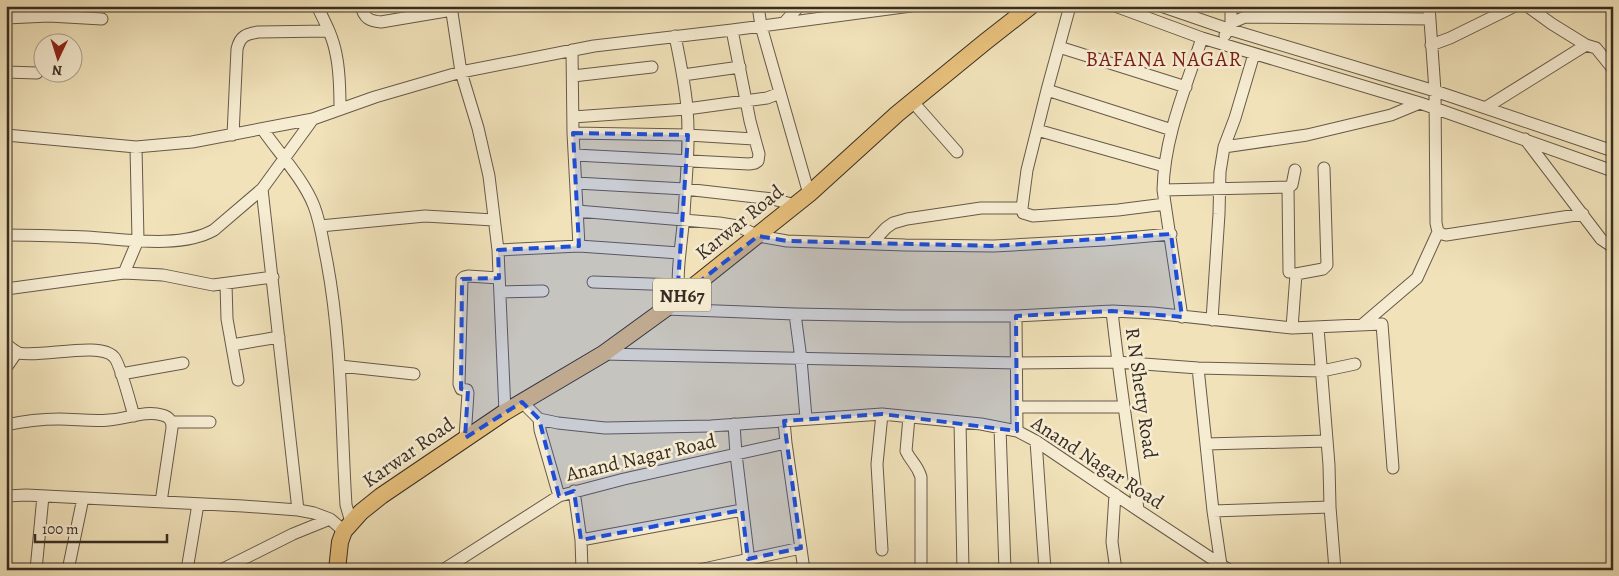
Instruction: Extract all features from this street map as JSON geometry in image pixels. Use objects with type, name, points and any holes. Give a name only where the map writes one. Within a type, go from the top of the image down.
[{"type":"highway","name":"Karwar Road","points":[[347,526],[381,496],[465,438],[504,412],[603,354],[665,309],[678,291],[758,236],[809,194],[912,102],[984,42],[1032,6]]},
{"type":"highway","points":[[337,570],[340,542],[347,526]]},
{"type":"street","points":[[317,6],[329,31],[336,54],[340,83],[340,110]]},
{"type":"street","points":[[361,6],[365,17],[371,21],[380,22],[452,8],[461,72],[489,176],[498,250],[504,412]]},
{"type":"street","points":[[758,6],[761,26],[809,194]]},
{"type":"street","points":[[784,23],[799,6]]},
{"type":"street","points":[[6,135],[136,148],[192,142],[263,130],[312,119],[375,97],[461,72],[572,50],[911,6]]},
{"type":"street","points":[[1070,6],[1046,90],[1027,170],[1023,213],[1033,216],[1118,210],[1165,204]]},
{"type":"street","points":[[1115,6],[1202,38],[1420,103],[1613,171]]},
{"type":"street","points":[[1161,6],[1435,91],[1613,151]]},
{"type":"street","points":[[1222,44],[1230,26],[1231,6]]},
{"type":"street","points":[[1362,325],[1417,278],[1438,232],[1436,228],[1435,91],[1429,6]]},
{"type":"street","points":[[1431,45],[1515,6]]},
{"type":"street","points":[[1527,6],[1586,45],[1596,48],[1613,70]]},
{"type":"street","points":[[6,18],[22,12],[102,19]]},
{"type":"street","points":[[1230,26],[1245,17],[1430,19]]},
{"type":"street","points":[[575,155],[755,163],[758,161],[759,158],[732,30]]},
{"type":"street","points":[[233,135],[238,49],[241,38],[246,34],[258,32],[329,31]]},
{"type":"street","points":[[593,282],[678,291],[688,135],[683,75],[675,36]]},
{"type":"street","points":[[1182,317],[1163,190],[1164,166],[1172,130],[1202,38]]},
{"type":"street","points":[[1485,108],[1586,45]]},
{"type":"street","points":[[1059,47],[1186,87]]},
{"type":"street","points":[[572,50],[573,133],[579,246]]},
{"type":"street","points":[[1212,320],[1220,172],[1224,147],[1235,118],[1254,54]]},
{"type":"street","points":[[573,76],[652,67]]},
{"type":"street","points":[[683,75],[740,67]]},
{"type":"street","points":[[6,72],[32,73]]},
{"type":"street","points":[[1046,90],[1172,130]]},
{"type":"street","points":[[573,117],[687,109],[767,98],[780,93]]},
{"type":"street","points":[[912,102],[956,152]]},
{"type":"street","points":[[1224,147],[1307,135],[1391,115],[1420,103]]},
{"type":"street","points":[[6,235],[191,240],[206,235],[262,189],[312,119]]},
{"type":"street","points":[[6,496],[42,496],[298,510],[314,513],[347,526],[340,366],[331,283],[320,226],[314,206],[305,188],[263,130]]},
{"type":"street","points":[[1037,130],[1164,166]]},
{"type":"street","points":[[573,133],[688,135],[754,139]]},
{"type":"street","points":[[1525,139],[1601,239],[1613,247]]},
{"type":"street","points":[[124,273],[138,240],[136,148]]},
{"type":"street","points":[[1292,328],[1296,274],[1322,269],[1327,265],[1324,168]]},
{"type":"street","points":[[1163,190],[1288,187],[1292,185],[1295,170]]},
{"type":"street","points":[[576,183],[685,189],[773,199],[795,205]]},
{"type":"street","points":[[1288,187],[1289,272]]},
{"type":"street","points":[[262,189],[298,510]]},
{"type":"street","points":[[871,244],[893,223],[907,219],[981,208],[1022,208]]},
{"type":"street","points":[[577,212],[738,226],[758,236],[787,241],[994,246],[1171,234]]},
{"type":"street","points":[[1438,232],[1446,234],[1583,214]]},
{"type":"street","points":[[320,226],[425,216],[494,220]]},
{"type":"street","points":[[498,250],[579,246],[680,252]]},
{"type":"street","points":[[6,289],[124,273],[163,275],[207,284],[226,284],[273,278]]},
{"type":"street","points":[[465,438],[468,392],[461,389],[459,384],[462,279],[468,276],[499,278]]},
{"type":"street","points":[[226,284],[227,319],[238,380]]},
{"type":"street","points":[[500,292],[543,291]]},
{"type":"street","points":[[665,309],[900,316],[1016,316],[1112,311],[1153,313],[1292,328],[1382,324],[1393,468]]},
{"type":"street","name":"R N Shetty Road","points":[[1112,311],[1117,362],[1138,510]]},
{"type":"street","points":[[795,314],[806,418]]},
{"type":"street","points":[[1016,316],[1017,431]]},
{"type":"street","points":[[1318,328],[1335,570]]},
{"type":"street","points":[[232,345],[279,337]]},
{"type":"street","points":[[6,344],[17,352],[44,354],[75,350],[109,353],[114,357],[134,416]]},
{"type":"street","points":[[6,368],[17,352]]},
{"type":"street","points":[[603,354],[801,360],[1016,363],[1117,362],[1198,368],[1322,371],[1355,364]]},
{"type":"street","points":[[120,374],[183,363]]},
{"type":"street","points":[[340,366],[414,374]]},
{"type":"street","points":[[1198,368],[1213,511],[1225,567]]},
{"type":"street","points":[[522,402],[539,419],[540,430],[559,496]]},
{"type":"street","points":[[1017,407],[1124,407]]},
{"type":"street","points":[[6,425],[24,421],[51,419],[98,421],[144,414],[161,414],[168,417],[172,422],[172,428],[161,502]]},
{"type":"street","points":[[882,414],[877,464],[882,550]]},
{"type":"street","name":"Anand Nagar Road","points":[[539,419],[605,428],[734,424],[882,414],[960,422],[1017,431],[1036,441],[1225,567]]},
{"type":"street","points":[[909,417],[906,451],[916,464],[921,477],[921,570]]},
{"type":"street","points":[[784,421],[804,570]]},
{"type":"street","points":[[172,422],[210,422]]},
{"type":"street","points":[[960,422],[963,570]]},
{"type":"street","points":[[734,424],[749,565]]},
{"type":"street","points":[[1000,428],[1005,570]]},
{"type":"street","points":[[1036,441],[1045,570]]},
{"type":"street","points":[[1206,444],[1327,441]]},
{"type":"street","name":"Anand Nagar Road","points":[[443,570],[559,496],[786,443]]},
{"type":"street","points":[[574,491],[581,540],[582,570]]},
{"type":"street","points":[[1115,494],[1112,542],[1116,570]]},
{"type":"street","points":[[36,570],[42,496]]},
{"type":"street","points":[[68,570],[83,498]]},
{"type":"street","points":[[187,570],[198,504]]},
{"type":"street","points":[[1213,511],[1330,507]]},
{"type":"street","points":[[581,540],[742,510]]},
{"type":"street","points":[[221,570],[293,534],[330,519]]},
{"type":"street","points":[[699,570],[749,565],[801,548]]},
{"type":"highlighted area","points":[[573,133],[688,135],[677,299],[758,236],[787,241],[994,246],[1171,234],[1182,317],[1112,311],[1016,316],[1017,431],[882,414],[784,421],[801,548],[748,559],[742,510],[581,540],[574,491],[559,496],[539,419],[522,402],[465,438],[468,390],[461,389],[462,279],[499,278],[498,250],[579,246]]},
{"type":"district","name":"BAFANA NAGAR","points":[[1164,59]]}]
